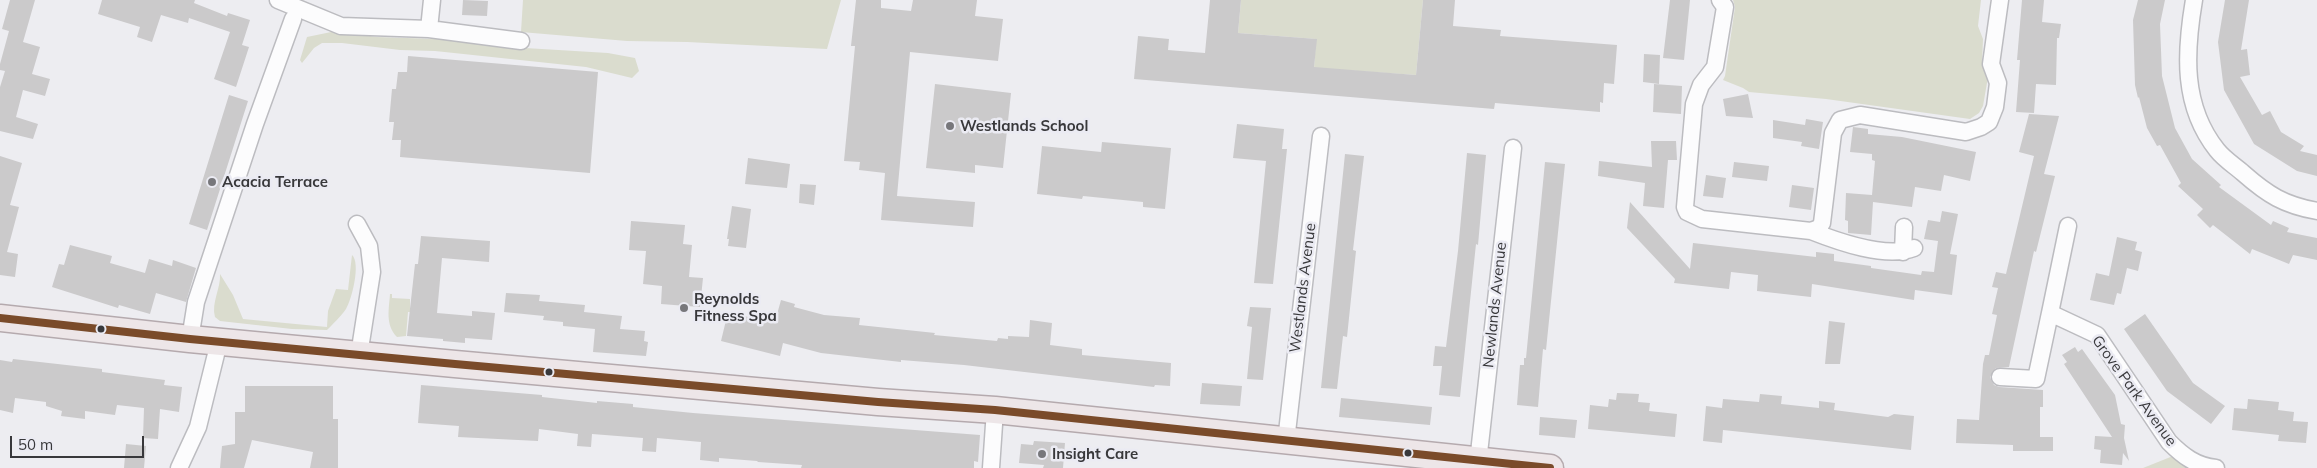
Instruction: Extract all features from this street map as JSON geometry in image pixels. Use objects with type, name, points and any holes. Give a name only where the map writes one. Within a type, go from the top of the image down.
[{"type":"main road","points":[[0,318],[359,355],[878,402],[995,410],[1478,462],[1550,468]]},
{"type":"street","points":[[278,0],[341,26],[429,29],[521,41]]},
{"type":"street","points":[[429,29],[432,0]]},
{"type":"street","points":[[1720,0],[1725,7],[1715,67],[1701,86],[1694,104],[1685,207],[1687,212],[1702,219],[1812,231],[1848,245],[1909,250],[1904,227]]},
{"type":"street","points":[[1812,231],[1819,228],[1822,223],[1833,133],[1840,120],[1860,115],[1966,132],[1989,122],[1996,107],[1998,82],[1991,64],[2000,0]]},
{"type":"street","points":[[2194,0],[2186,57],[2193,102],[2203,126],[2218,151],[2263,191],[2283,202],[2317,211]]},
{"type":"street","points":[[190,339],[199,293],[255,124],[297,9]]},
{"type":"street","name":"Westlands Avenue","points":[[1286,441],[1321,136]]},
{"type":"street","name":"Newlands Avenue","points":[[1478,462],[1513,148]]},
{"type":"street","points":[[357,224],[369,246],[372,272],[359,355]]},
{"type":"street","points":[[2000,377],[2036,379],[2068,226]]},
{"type":"street","name":"Grove Park Avenue","points":[[2050,313],[2097,335],[2169,442],[2180,454],[2196,464],[2216,468]]},
{"type":"street","points":[[179,468],[198,427],[219,342]]},
{"type":"street","points":[[991,468],[995,410]]},
{"type":"shaded area","points":[[523,0],[841,0],[827,49],[627,41],[521,32]]},
{"type":"shaded area","points":[[1241,0],[1423,0],[1416,75],[1314,68],[1316,39],[1238,33]]},
{"type":"shaded area","points":[[1733,0],[1981,0],[1978,26],[1983,39],[1982,64],[1988,77],[1983,106],[1979,113],[1970,119],[1826,99],[1749,92],[1723,80],[1735,7]]},
{"type":"shaded area","points":[[336,31],[377,37],[437,39],[525,48],[608,53],[635,58],[639,71],[632,78],[586,67],[342,43],[322,43],[314,48],[302,63],[300,60],[307,37]]},
{"type":"shaded area","points":[[352,255],[355,259],[356,273],[351,297],[346,309],[327,330],[292,329],[220,321],[215,317],[214,306],[220,274],[233,295],[243,319],[327,327],[328,311],[336,289],[348,290]]},
{"type":"shaded area","points":[[390,294],[392,294],[392,298],[410,299],[410,307],[413,312],[408,312],[406,336],[397,337],[389,322]]},
{"type":"shaded area","points":[[2173,456],[2190,468],[2143,468]]},
{"type":"building","points":[[10,0],[35,0],[23,42],[40,47],[32,74],[50,79],[45,96],[23,90],[16,117],[38,124],[33,139],[0,131],[0,87],[5,71],[0,70],[0,64],[9,31],[2,29]]},
{"type":"building","points":[[102,0],[195,0],[194,3],[227,16],[228,13],[250,20],[242,45],[249,47],[236,87],[214,79],[230,32],[189,18],[188,23],[161,15],[152,42],[137,37],[140,27],[98,14]]},
{"type":"building","points":[[463,0],[488,1],[487,16],[462,15]]},
{"type":"building","points":[[856,0],[881,0],[881,8],[911,11],[913,0],[977,0],[975,16],[1003,19],[998,61],[910,52],[897,196],[975,202],[973,227],[881,220],[885,173],[859,170],[860,162],[844,161],[855,46],[851,46]]},
{"type":"building","points":[[1210,0],[1241,0],[1238,33],[1317,39],[1314,67],[1416,75],[1423,0],[1455,0],[1453,26],[1501,30],[1500,36],[1617,45],[1614,84],[1604,83],[1603,103],[1600,102],[1600,112],[1495,103],[1494,109],[1134,79],[1138,36],[1169,39],[1168,50],[1205,53]]},
{"type":"building","points":[[1670,0],[1690,0],[1684,60],[1663,58]]},
{"type":"building","points":[[2022,0],[2044,0],[2042,22],[2061,24],[2059,38],[2057,38],[2056,85],[2036,84],[2034,113],[2016,112],[2020,60],[2017,60]]},
{"type":"building","points":[[2138,0],[2165,0],[2160,24],[2162,76],[2175,128],[2192,159],[2221,185],[2219,187],[2271,225],[2273,221],[2289,228],[2287,232],[2317,238],[2317,260],[2293,255],[2289,264],[2252,249],[2250,254],[2213,225],[2210,228],[2197,215],[2203,209],[2178,186],[2181,183],[2160,145],[2157,146],[2147,128],[2138,98],[2135,85],[2133,20]]},
{"type":"building","points":[[2225,0],[2249,0],[2241,50],[2247,49],[2250,75],[2240,77],[2262,115],[2270,111],[2281,132],[2304,146],[2300,151],[2317,155],[2317,176],[2297,171],[2254,144],[2224,90],[2218,42]]},
{"type":"building","points":[[1644,54],[1660,55],[1659,84],[1643,82]]},
{"type":"building","points":[[408,56],[598,72],[590,173],[400,157],[401,140],[392,140],[394,122],[389,122],[392,89],[396,89],[398,72],[407,72]]},
{"type":"building","points":[[935,84],[1011,93],[1003,168],[975,165],[975,173],[926,168]]},
{"type":"building","points":[[1654,84],[1682,86],[1681,114],[1653,112]]},
{"type":"building","points":[[1748,94],[1753,118],[1726,116],[1723,99]]},
{"type":"building","points":[[229,95],[248,101],[207,230],[189,224]]},
{"type":"building","points":[[2029,114],[2059,116],[2044,174],[2055,176],[2036,252],[2034,251],[2009,367],[1996,368],[1990,377],[1994,385],[1999,387],[2043,390],[2043,407],[2040,407],[2040,437],[2053,437],[2053,451],[2013,451],[2013,445],[1956,443],[1957,419],[1979,420],[1983,364],[1985,355],[1989,355],[1997,315],[1992,314],[1998,288],[1992,287],[1996,272],[2006,274],[2034,156],[2019,152]]},
{"type":"building","points":[[1806,119],[1823,122],[1819,149],[1801,146],[1802,142],[1773,138],[1773,120],[1805,125]]},
{"type":"building","points":[[1237,124],[1284,129],[1282,149],[1287,149],[1273,284],[1254,283],[1266,161],[1233,158]]},
{"type":"building","points":[[1853,127],[1868,129],[1868,134],[1902,137],[1976,152],[1970,181],[1944,175],[1941,191],[1915,187],[1912,207],[1873,202],[1871,235],[1848,233],[1848,221],[1845,220],[1846,193],[1872,195],[1875,161],[1872,160],[1872,154],[1850,152]]},
{"type":"building","points":[[1651,141],[1676,141],[1677,160],[1668,160],[1664,208],[1643,206],[1645,183],[1598,176],[1599,161],[1652,167]]},
{"type":"building","points":[[1102,142],[1171,148],[1165,209],[1143,207],[1143,202],[1083,196],[1082,199],[1037,194],[1042,146],[1101,152]]},
{"type":"building","points":[[1467,153],[1486,155],[1478,245],[1476,244],[1460,397],[1439,395],[1442,366],[1433,366],[1435,346],[1446,347],[1458,251]]},
{"type":"building","points":[[1345,154],[1364,156],[1353,250],[1356,251],[1347,337],[1343,336],[1337,389],[1321,388]]},
{"type":"building","points":[[0,156],[22,163],[10,205],[19,207],[7,252],[18,254],[15,277],[0,275]]},
{"type":"building","points":[[748,158],[790,164],[787,188],[745,184]]},
{"type":"building","points":[[1545,162],[1565,164],[1546,350],[1543,349],[1538,407],[1517,405],[1520,365],[1524,365],[1524,358],[1526,358]]},
{"type":"building","points":[[1734,162],[1769,166],[1767,181],[1732,177]]},
{"type":"building","points":[[1706,175],[1726,178],[1723,198],[1703,196]]},
{"type":"building","points":[[800,184],[816,185],[814,205],[799,203]]},
{"type":"building","points":[[1792,185],[1814,188],[1811,210],[1789,207]]},
{"type":"building","points":[[1630,202],[1690,269],[1693,243],[1816,257],[1816,252],[1834,254],[1834,261],[1921,275],[1922,271],[1934,272],[1938,241],[1924,239],[1928,220],[1940,222],[1942,211],[1958,214],[1950,254],[1957,255],[1952,295],[1915,290],[1914,300],[1812,284],[1811,297],[1757,291],[1758,275],[1731,272],[1729,289],[1674,283],[1675,279],[1627,228]]},
{"type":"building","points":[[732,206],[751,209],[746,248],[728,246],[729,239],[727,239]]},
{"type":"building","points":[[631,221],[685,225],[683,244],[692,245],[689,277],[703,278],[700,307],[661,304],[662,286],[643,284],[646,251],[629,250]]},
{"type":"building","points":[[421,236],[490,241],[489,262],[442,258],[437,313],[472,316],[472,311],[495,313],[492,340],[465,338],[465,343],[407,336],[415,264],[418,264]]},
{"type":"building","points":[[2117,237],[2137,242],[2135,250],[2142,252],[2138,271],[2127,268],[2121,294],[2117,293],[2114,305],[2090,300],[2096,273],[2109,276]]},
{"type":"building","points":[[70,245],[112,256],[110,263],[145,273],[149,259],[172,266],[173,260],[196,268],[186,302],[156,293],[150,314],[119,305],[118,308],[52,287],[59,264],[64,265]]},
{"type":"building","points":[[506,293],[540,295],[539,301],[585,305],[584,312],[622,316],[620,329],[645,331],[644,341],[648,342],[646,356],[593,352],[595,329],[563,326],[563,322],[543,320],[544,316],[504,312]]},
{"type":"building","points":[[781,300],[795,304],[794,307],[824,315],[860,318],[859,325],[997,341],[998,338],[1008,339],[1008,336],[1029,337],[1030,320],[1052,323],[1050,345],[1082,349],[1082,355],[1171,363],[1170,386],[1155,385],[1154,387],[964,365],[901,360],[901,362],[821,353],[783,343],[780,356],[721,341],[728,312],[756,319],[758,313],[776,318]]},
{"type":"building","points":[[1250,307],[1271,308],[1263,380],[1247,379],[1252,327],[1247,326]]},
{"type":"building","points":[[2145,314],[2193,383],[2225,406],[2211,424],[2167,391],[2124,329]]},
{"type":"building","points":[[1829,321],[1845,323],[1840,364],[1825,364]]},
{"type":"building","points":[[2075,347],[2078,352],[2082,349],[2115,395],[2121,424],[2125,425],[2124,438],[2129,461],[2123,453],[2122,465],[2100,463],[2101,450],[2094,449],[2095,436],[2112,437],[2064,364],[2067,362],[2062,355]]},
{"type":"building","points":[[13,359],[102,369],[102,372],[165,380],[164,385],[182,387],[179,412],[160,409],[158,439],[143,438],[144,408],[117,405],[115,415],[85,411],[85,419],[61,416],[62,411],[46,406],[46,402],[15,398],[13,413],[0,410],[0,360],[12,362]]},
{"type":"building","points":[[1202,383],[1242,386],[1240,406],[1200,404]]},
{"type":"building","points":[[421,385],[542,395],[542,397],[597,403],[597,401],[633,404],[633,407],[693,413],[980,435],[978,462],[974,461],[974,468],[801,468],[802,465],[757,461],[719,458],[719,462],[700,460],[701,442],[657,438],[656,452],[642,451],[643,438],[592,434],[591,447],[577,446],[578,434],[539,429],[538,441],[458,437],[459,426],[418,423]]},
{"type":"building","points":[[245,386],[333,386],[333,419],[338,419],[338,468],[310,468],[313,452],[252,440],[244,468],[220,468],[222,446],[235,444],[235,412],[245,412]]},
{"type":"building","points":[[1617,393],[1639,394],[1638,402],[1650,403],[1649,411],[1677,414],[1675,437],[1588,429],[1590,405],[1608,407],[1609,399],[1616,400]]},
{"type":"building","points":[[1760,394],[1782,396],[1781,404],[1819,408],[1819,401],[1835,403],[1834,410],[1888,417],[1894,414],[1914,416],[1911,450],[1723,430],[1722,443],[1703,441],[1706,406],[1722,408],[1723,399],[1759,402]]},
{"type":"building","points":[[1341,398],[1432,407],[1430,425],[1339,417]]},
{"type":"building","points":[[2248,399],[2279,402],[2278,410],[2294,412],[2293,421],[2308,422],[2306,443],[2278,441],[2279,435],[2232,430],[2234,408],[2247,409]]},
{"type":"building","points":[[1540,417],[1577,420],[1575,438],[1539,435]]},
{"type":"building","name":"Insight Care","points":[[1034,441],[1065,443],[1063,468],[1043,468],[1044,465],[1019,463],[1021,444],[1033,445]]},
{"type":"building","points":[[126,444],[146,446],[144,468],[124,468]]},
{"type":"transit line","points":[[0,318],[190,339],[455,364],[878,402],[995,410],[1550,468]]},
{"type":"place","name":"Westlands School","points":[[950,126]]},
{"type":"place","name":"Acacia Terrace","points":[[212,182]]},
{"type":"place","name":"Reynolds Fitness Spa","points":[[684,308]]},
{"type":"place","name":"Insight Care","points":[[1042,454]]}]
